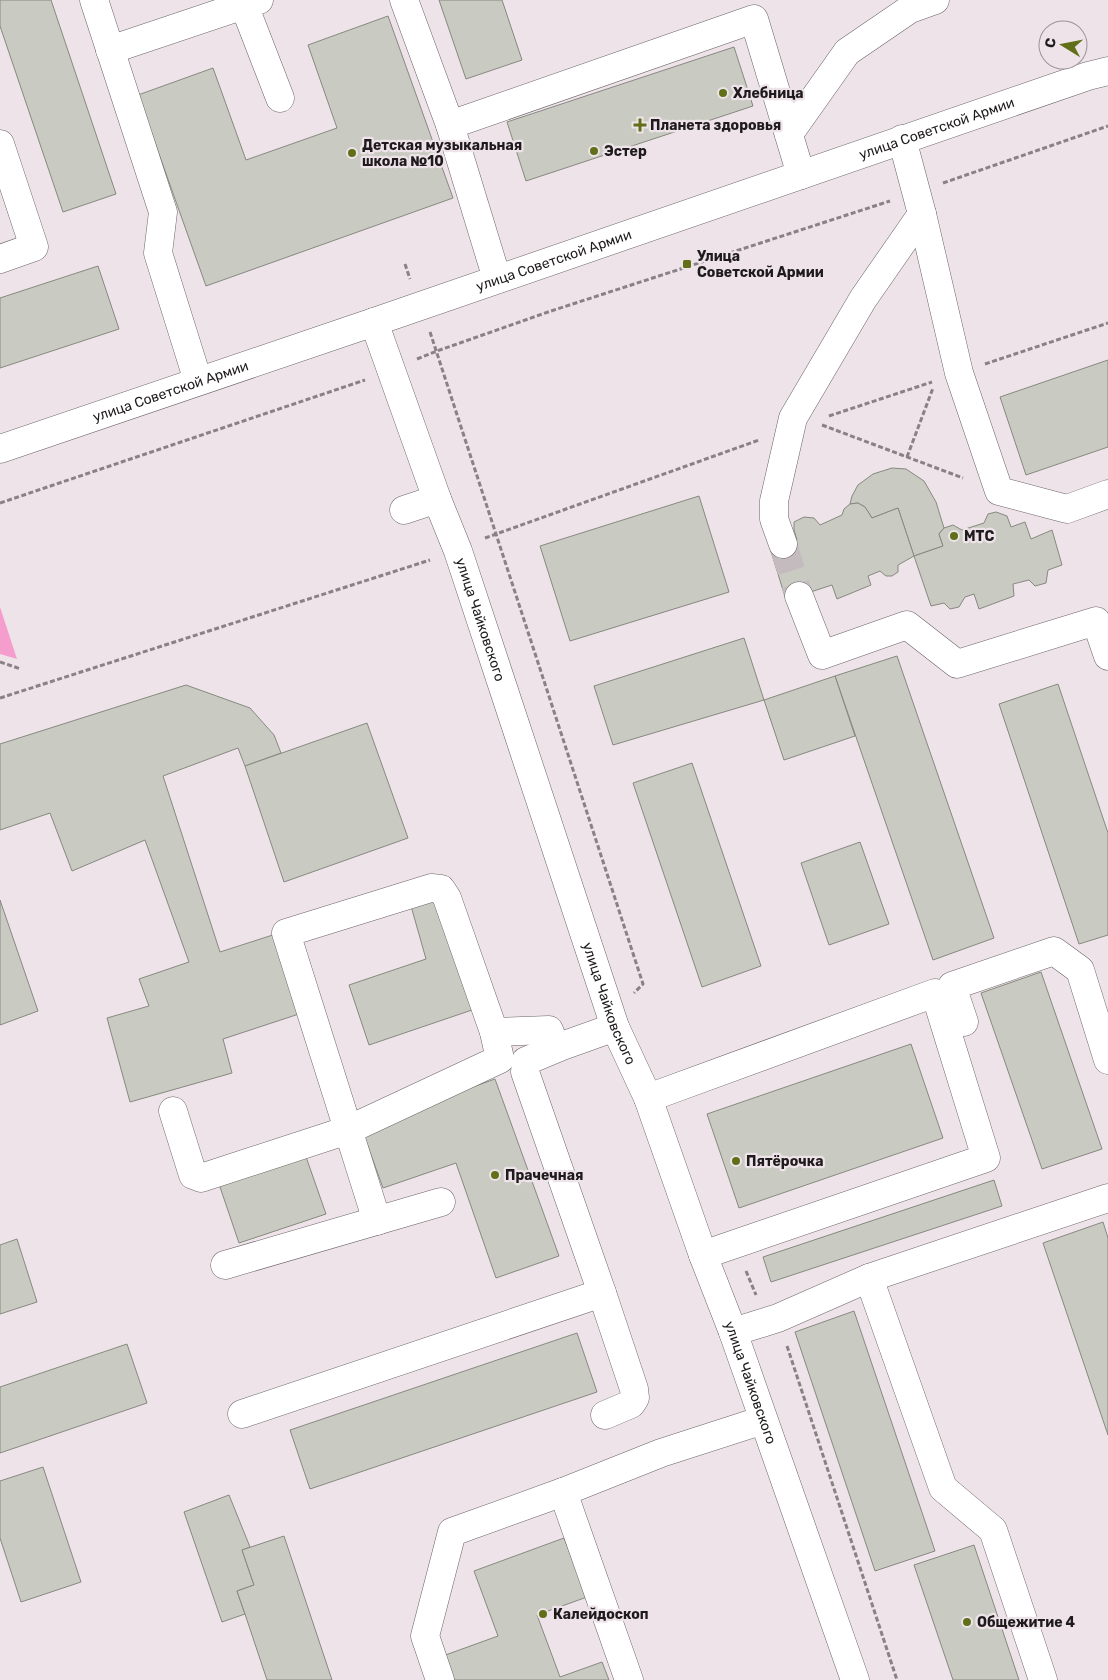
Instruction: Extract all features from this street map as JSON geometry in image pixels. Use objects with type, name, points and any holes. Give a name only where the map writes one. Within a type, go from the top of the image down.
[{"type":"street","points":[[94,0],[162,212],[158,253],[198,381]]},
{"type":"street","points":[[404,0],[450,125],[497,279]]},
{"type":"street","points":[[789,134],[847,52],[910,9],[935,0]]},
{"type":"street","points":[[110,50],[251,2],[280,98]]},
{"type":"street","points":[[450,125],[754,19],[801,175]]},
{"type":"street","name":"улица Советской Армии","points":[[0,449],[902,139],[1088,76],[1108,72]]},
{"type":"street","points":[[902,139],[959,373],[999,492],[1066,509],[1108,494]]},
{"type":"street","points":[[0,144],[34,247],[0,259]]},
{"type":"street","points":[[783,544],[774,519],[774,501],[801,425],[793,418],[919,203]]},
{"type":"street","name":"улица Чайковского","points":[[374,322],[437,499],[458,551],[616,1027],[648,1098],[703,1255],[733,1332],[855,1680]]},
{"type":"street","points":[[404,510],[437,499]]},
{"type":"street","points":[[799,596],[822,655],[907,625],[958,664],[1096,621],[1108,656]]},
{"type":"street","points":[[173,1111],[193,1175],[201,1178],[348,1130],[500,1059],[494,1032],[447,898],[441,889],[431,888],[286,932],[348,1130],[377,1221]]},
{"type":"street","points":[[1002,1144],[952,986],[1054,951],[1080,970],[1108,1060]]},
{"type":"street","points":[[648,1098],[934,993],[986,1158],[703,1255]]},
{"type":"street","points":[[605,1415],[631,1404],[635,1398],[602,1293],[525,1072],[526,1061],[556,1048],[616,1027]]},
{"type":"street","points":[[494,1032],[549,1030],[556,1048]]},
{"type":"street","points":[[733,1332],[778,1318],[869,1278],[1108,1198]]},
{"type":"street","points":[[225,1265],[441,1202]]},
{"type":"street","points":[[869,1278],[942,1488],[993,1530],[1043,1680]]},
{"type":"street","points":[[242,1414],[602,1293]]},
{"type":"street","points":[[440,1680],[425,1636],[452,1532],[563,1492],[661,1453],[763,1420]]},
{"type":"street","points":[[563,1492],[629,1680]]},
{"type":"path","points":[[0,503],[391,371],[437,351],[561,308],[919,203],[1108,126]]},
{"type":"path","points":[[405,264],[437,351],[643,984],[633,995]]},
{"type":"path","points":[[959,373],[1108,323]]},
{"type":"path","points":[[0,698],[458,551],[496,533],[801,425],[936,380],[907,457]]},
{"type":"path","points":[[801,425],[907,457],[999,492]]},
{"type":"path","points":[[0,662],[21,669]]},
{"type":"path","points":[[735,1244],[762,1311],[778,1318],[898,1680]]},
{"type":"shaded area","points":[[0,607],[17,659],[0,654]]},
{"type":"building","points":[[0,0],[51,0],[116,194],[63,212],[0,26]]},
{"type":"building","points":[[439,0],[502,0],[522,60],[466,79]]},
{"type":"building","name":"Детская музыкальная школа №10","points":[[388,16],[453,198],[206,286],[138,95],[213,68],[246,160],[337,128],[308,45]]},
{"type":"building","points":[[734,47],[753,106],[526,181],[507,122]]},
{"type":"building","points":[[98,266],[119,329],[0,368],[0,298]]},
{"type":"building","points":[[1108,360],[1108,447],[1026,475],[1000,397]]},
{"type":"building","points":[[892,468],[906,469],[924,481],[936,502],[944,528],[939,534],[943,546],[914,556],[898,508],[872,518],[865,507],[858,503],[850,504],[858,485],[873,474]]},
{"type":"building","points":[[699,496],[729,592],[570,641],[540,546]]},
{"type":"building","points":[[858,503],[865,507],[872,518],[898,508],[914,556],[898,565],[898,572],[892,576],[886,576],[880,571],[868,576],[871,585],[837,599],[832,585],[786,600],[770,548],[797,540],[794,522],[804,517],[814,518],[820,525],[842,515],[844,509],[850,504]]},
{"type":"building","points":[[996,512],[1007,516],[1011,527],[1025,522],[1031,539],[1052,530],[1062,565],[1048,570],[1046,583],[1035,586],[1029,580],[1013,584],[1014,596],[979,609],[974,594],[965,597],[959,607],[950,609],[944,603],[931,606],[914,556],[943,546],[939,534],[944,528],[953,525],[962,530],[984,523],[988,514]]},
{"type":"building","points":[[744,638],[764,700],[613,745],[594,686]]},
{"type":"building","points":[[897,656],[994,938],[933,960],[835,676]]},
{"type":"building","points":[[835,676],[855,736],[784,760],[764,700]]},
{"type":"building","points":[[1058,684],[1108,833],[1108,935],[1079,944],[999,704]]},
{"type":"building","points":[[186,685],[250,708],[274,735],[281,753],[245,766],[238,748],[163,776],[220,952],[282,932],[308,1011],[223,1039],[232,1073],[130,1102],[107,1018],[149,1006],[139,979],[189,962],[145,840],[72,871],[50,813],[0,830],[0,744]]},
{"type":"building","points":[[367,723],[408,838],[284,882],[245,766]]},
{"type":"building","points":[[692,763],[761,966],[702,987],[633,783]]},
{"type":"building","points":[[860,842],[889,924],[829,945],[801,863]]},
{"type":"building","points":[[440,897],[472,1010],[369,1045],[349,985],[426,959],[411,906]]},
{"type":"building","points":[[0,900],[38,1011],[0,1025]]},
{"type":"building","points":[[1041,972],[1102,1149],[1042,1169],[981,993]]},
{"type":"building","points":[[911,1044],[943,1138],[739,1208],[707,1114]]},
{"type":"building","name":"Прачечная","points":[[495,1079],[559,1256],[496,1278],[456,1163],[383,1188],[361,1127]]},
{"type":"building","points":[[305,1154],[326,1214],[239,1243],[219,1184]]},
{"type":"building","points":[[994,1180],[1002,1206],[771,1282],[763,1257]]},
{"type":"building","points":[[1103,1222],[1108,1238],[1108,1435],[1043,1243]]},
{"type":"building","points":[[17,1239],[37,1302],[0,1314],[0,1245]]},
{"type":"building","points":[[854,1311],[935,1551],[875,1571],[795,1332]]},
{"type":"building","points":[[577,1333],[597,1392],[310,1489],[290,1430]]},
{"type":"building","points":[[127,1344],[147,1403],[0,1453],[0,1387]]},
{"type":"building","points":[[43,1467],[81,1582],[21,1602],[0,1538],[0,1481]]},
{"type":"building","points":[[229,1495],[250,1547],[242,1550],[254,1585],[237,1591],[245,1614],[222,1622],[184,1512]]},
{"type":"building","points":[[284,1536],[332,1680],[267,1680],[237,1591],[254,1585],[242,1550]]},
{"type":"building","points":[[564,1538],[587,1597],[537,1615],[560,1677],[602,1662],[609,1680],[448,1680],[440,1657],[498,1636],[474,1571]]},
{"type":"building","name":"Общежитие 4","points":[[974,1545],[1019,1680],[953,1680],[914,1565]]},
{"type":"tunnel","points":[[783,544],[799,596]]},
{"type":"place","name":"Хлебница","points":[[723,93]]},
{"type":"place","name":"Планета здоровья","points":[[640,125]]},
{"type":"place","name":"Эстер","points":[[594,151]]},
{"type":"place","name":"Детская музыкальная школа №10","points":[[352,153]]},
{"type":"place","name":"Улица Советской Армии","points":[[687,264]]},
{"type":"place","name":"МТС","points":[[954,536]]},
{"type":"place","name":"Пятёрочка","points":[[736,1161]]},
{"type":"place","name":"Прачечная","points":[[495,1175]]},
{"type":"place","name":"Калейдоскоп","points":[[543,1614]]},
{"type":"place","name":"Общежитие 4","points":[[967,1622]]}]
